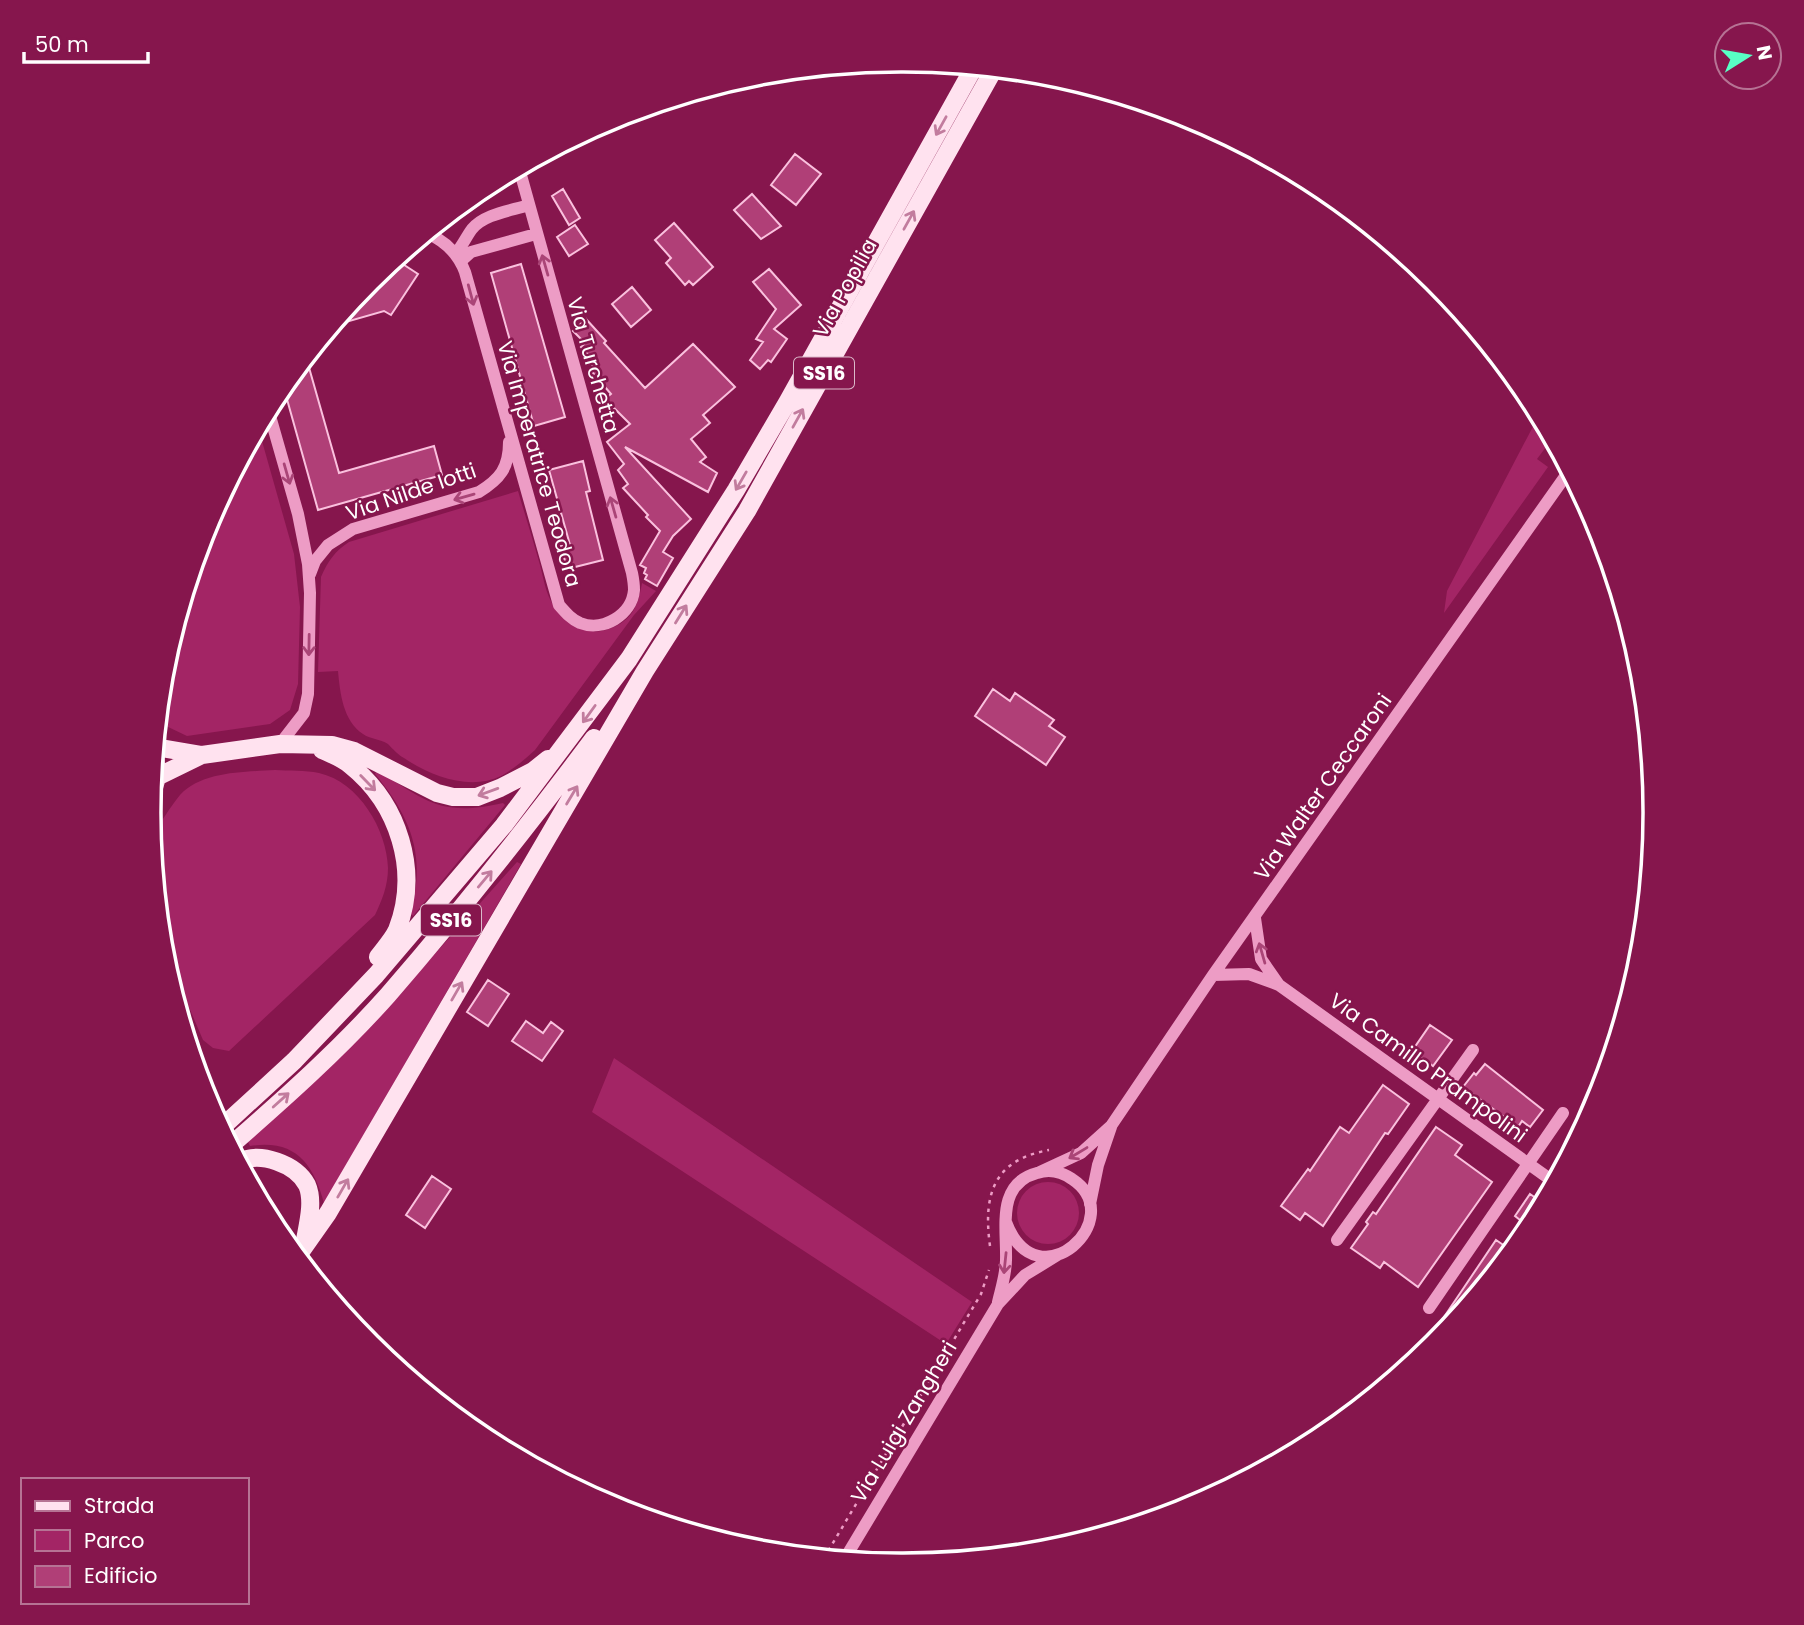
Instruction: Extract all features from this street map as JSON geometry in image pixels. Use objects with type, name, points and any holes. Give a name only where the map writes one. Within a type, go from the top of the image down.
[{"type":"main road","name":"Via Popilia","points":[[567,744],[629,659],[736,490],[970,75]]},
{"type":"main road","name":"Via Popilia","points":[[645,671],[747,511],[990,77]]},
{"type":"main road","name":"SS16","points":[[238,1139],[305,1079],[386,996],[519,839],[645,671]]},
{"type":"main road","points":[[303,1247],[328,1213],[645,671]]},
{"type":"main road","points":[[164,751],[202,755],[280,744],[332,745],[354,751],[437,793],[453,797],[477,797],[533,771],[567,744]]},
{"type":"main road","name":"SS16","points":[[229,1120],[294,1060],[376,975],[503,825],[567,744]]},
{"type":"main road","points":[[294,1060],[397,931],[404,898],[406,865],[400,836],[390,810],[374,788],[349,763],[312,745]]},
{"type":"main road","points":[[163,774],[202,755]]},
{"type":"main road","points":[[248,1160],[266,1159],[283,1163],[307,1186],[310,1209],[302,1246]]},
{"type":"street","name":"Via Turchetta","points":[[521,178],[632,573]]},
{"type":"street","points":[[458,257],[471,230],[482,220],[528,205]]},
{"type":"street","points":[[458,257],[536,234]]},
{"type":"street","points":[[436,237],[458,257]]},
{"type":"street","name":"Via Imperatrice Teodora","points":[[458,257],[559,605],[569,616],[582,623],[594,625],[610,622],[620,616],[629,604],[634,590],[632,573]]},
{"type":"street","points":[[272,423],[298,514],[309,577]]},
{"type":"street","name":"Via Nilde Iotti","points":[[280,744],[304,713],[308,694],[309,577],[315,561],[328,545],[353,529],[479,492],[495,482],[509,454],[509,428]]},
{"type":"street","name":"Via Walter Ceccaroni","points":[[1006,1222],[1005,1208],[1016,1184],[1027,1176],[1081,1153],[1111,1126],[1213,975],[1563,479]]},
{"type":"street","name":"Via Camillo Prampolini","points":[[1255,918],[1261,959],[1279,985]]},
{"type":"street","name":"Via Camillo Prampolini","points":[[1213,975],[1249,974],[1279,985],[1547,1177]]},
{"type":"street","points":[[1337,1240],[1473,1050]]},
{"type":"street","points":[[1429,1308],[1563,1113]]},
{"type":"street","name":"Via Walter Ceccaroni","points":[[1056,1256],[1069,1251],[1087,1232],[1098,1165],[1111,1126]]},
{"type":"street","points":[[1040,1172],[1053,1171],[1077,1182],[1090,1206]]},
{"type":"street","points":[[1006,1222],[1010,1234],[1030,1253],[1056,1256]]},
{"type":"street","name":"Via Luigi Zangheri","points":[[998,1304],[1006,1263],[1006,1222]]},
{"type":"street","name":"Via Luigi Zangheri","points":[[849,1552],[998,1304],[1025,1275],[1056,1256]]},
{"type":"green space","points":[[1534,425],[1546,447],[1537,459],[1548,467],[1444,613],[1447,591]]},
{"type":"green space","points":[[262,440],[294,554],[300,607],[298,684],[290,710],[270,724],[187,736],[167,726],[175,668],[186,621],[218,529]]},
{"type":"green space","points":[[518,491],[547,592],[561,615],[568,621],[592,631],[609,629],[629,617],[639,599],[642,583],[656,591],[634,615],[535,750],[523,761],[501,776],[489,780],[464,782],[438,776],[402,757],[388,744],[363,734],[356,728],[347,714],[338,671],[318,672],[321,577],[332,557],[349,542]]},
{"type":"green space","points":[[275,770],[319,773],[347,786],[368,810],[376,824],[382,838],[388,868],[386,887],[375,915],[229,1051],[213,1048],[203,1040],[184,996],[168,909],[161,821],[189,787],[212,777]]},
{"type":"green space","points":[[377,770],[409,791],[436,804],[465,808],[503,803],[505,805],[413,916],[410,913],[417,874],[412,839],[398,806],[375,774]]},
{"type":"green space","points":[[517,862],[521,864],[324,1203],[314,1176],[300,1157],[279,1146],[250,1146],[248,1142],[320,1075],[391,1003]]},
{"type":"green space","points":[[614,1058],[972,1302],[946,1344],[592,1112]]},
{"type":"green space","points":[[1042,1182],[1054,1182],[1070,1191],[1077,1201],[1077,1225],[1070,1235],[1054,1244],[1042,1244],[1031,1239],[1022,1230],[1017,1219],[1017,1207],[1022,1196],[1031,1187]]},
{"type":"building","points":[[795,154],[821,174],[796,205],[771,185]]},
{"type":"building","points":[[563,189],[580,218],[569,225],[552,196]]},
{"type":"building","points":[[752,194],[781,226],[761,239],[734,210]]},
{"type":"building","points":[[674,223],[713,267],[693,285],[689,281],[685,285],[666,263],[671,258],[655,240]]},
{"type":"building","points":[[575,225],[588,244],[569,256],[557,237]]},
{"type":"building","points":[[521,264],[565,417],[534,426],[491,273]]},
{"type":"building","points":[[404,265],[418,274],[391,315],[384,311],[347,322]]},
{"type":"building","points":[[769,269],[801,305],[774,329],[787,339],[771,362],[768,360],[760,369],[750,360],[763,342],[756,339],[776,309],[753,282]]},
{"type":"building","points":[[632,287],[651,310],[631,327],[612,304]]},
{"type":"building","points":[[586,319],[645,388],[693,344],[735,387],[703,415],[710,423],[691,439],[706,457],[700,462],[717,473],[708,492],[625,447],[691,519],[673,536],[663,552],[673,558],[657,586],[645,579],[646,568],[640,565],[660,531],[623,488],[628,484],[618,470],[624,464],[607,442],[630,424],[605,399],[611,394],[592,372],[595,369],[588,359],[590,357],[581,347],[585,343],[573,331]]},
{"type":"building","points":[[309,369],[339,473],[434,446],[442,475],[318,510],[287,400]]},
{"type":"building","points":[[583,461],[590,491],[586,492],[603,560],[567,569],[561,546],[570,545],[549,470]]},
{"type":"building","points":[[993,689],[1010,701],[1015,693],[1054,720],[1049,726],[1065,737],[1046,765],[975,716]]},
{"type":"building","points":[[488,980],[509,994],[488,1026],[467,1012]]},
{"type":"building","points":[[526,1021],[543,1033],[551,1022],[563,1031],[542,1061],[512,1041]]},
{"type":"building","points":[[1430,1025],[1452,1040],[1433,1066],[1412,1051]]},
{"type":"building","points":[[1485,1064],[1543,1110],[1530,1127],[1522,1121],[1518,1127],[1463,1087]]},
{"type":"building","points":[[1383,1085],[1409,1104],[1388,1134],[1385,1133],[1323,1226],[1305,1213],[1300,1220],[1281,1206],[1308,1169],[1310,1171],[1340,1127],[1349,1133]]},
{"type":"building","points":[[1436,1127],[1462,1145],[1455,1155],[1492,1182],[1418,1287],[1384,1262],[1380,1268],[1351,1248],[1373,1212],[1376,1214]]},
{"type":"building","points":[[432,1176],[451,1189],[425,1228],[406,1215]]},
{"type":"building","points":[[1530,1194],[1535,1197],[1520,1220],[1515,1216]]},
{"type":"building","points":[[1496,1240],[1503,1245],[1459,1301],[1444,1317]]}]
